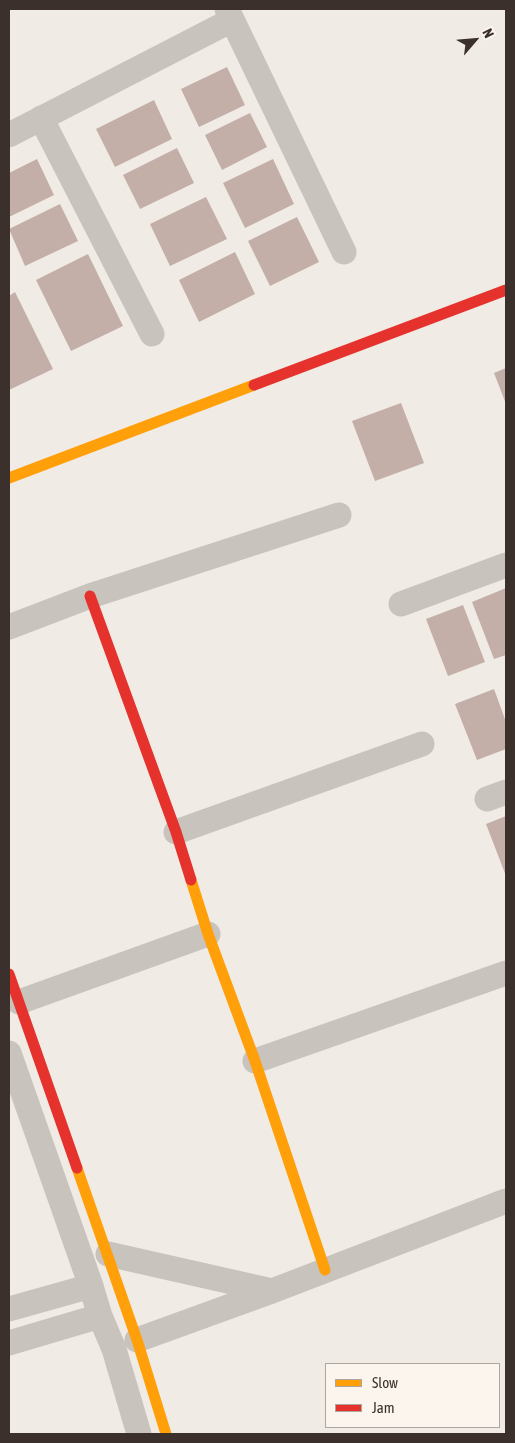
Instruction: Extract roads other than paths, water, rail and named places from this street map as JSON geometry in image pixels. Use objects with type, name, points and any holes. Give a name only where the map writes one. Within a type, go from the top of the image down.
[{"type":"street","points":[[9,134],[230,14],[344,252]]},
{"type":"street","points":[[41,118],[152,334]]},
{"type":"street","points":[[9,478],[506,290]]},
{"type":"street","points":[[9,627],[90,596],[339,515]]},
{"type":"street","points":[[401,604],[506,565]]},
{"type":"street","points":[[90,596],[176,832],[208,934],[255,1061],[325,1270]]},
{"type":"street","points":[[176,832],[422,744]]},
{"type":"street","points":[[18,1002],[208,934]]},
{"type":"street","points":[[255,1061],[506,973]]},
{"type":"street","points":[[9,974],[108,1254],[166,1434]]},
{"type":"street","points":[[9,1053],[100,1316],[114,1349],[139,1434]]},
{"type":"street","points":[[137,1340],[272,1291],[506,1201]]},
{"type":"street","points":[[108,1254],[272,1291]]},
{"type":"street","points":[[9,1309],[91,1286]]},
{"type":"street","points":[[9,1343],[100,1316]]}]
